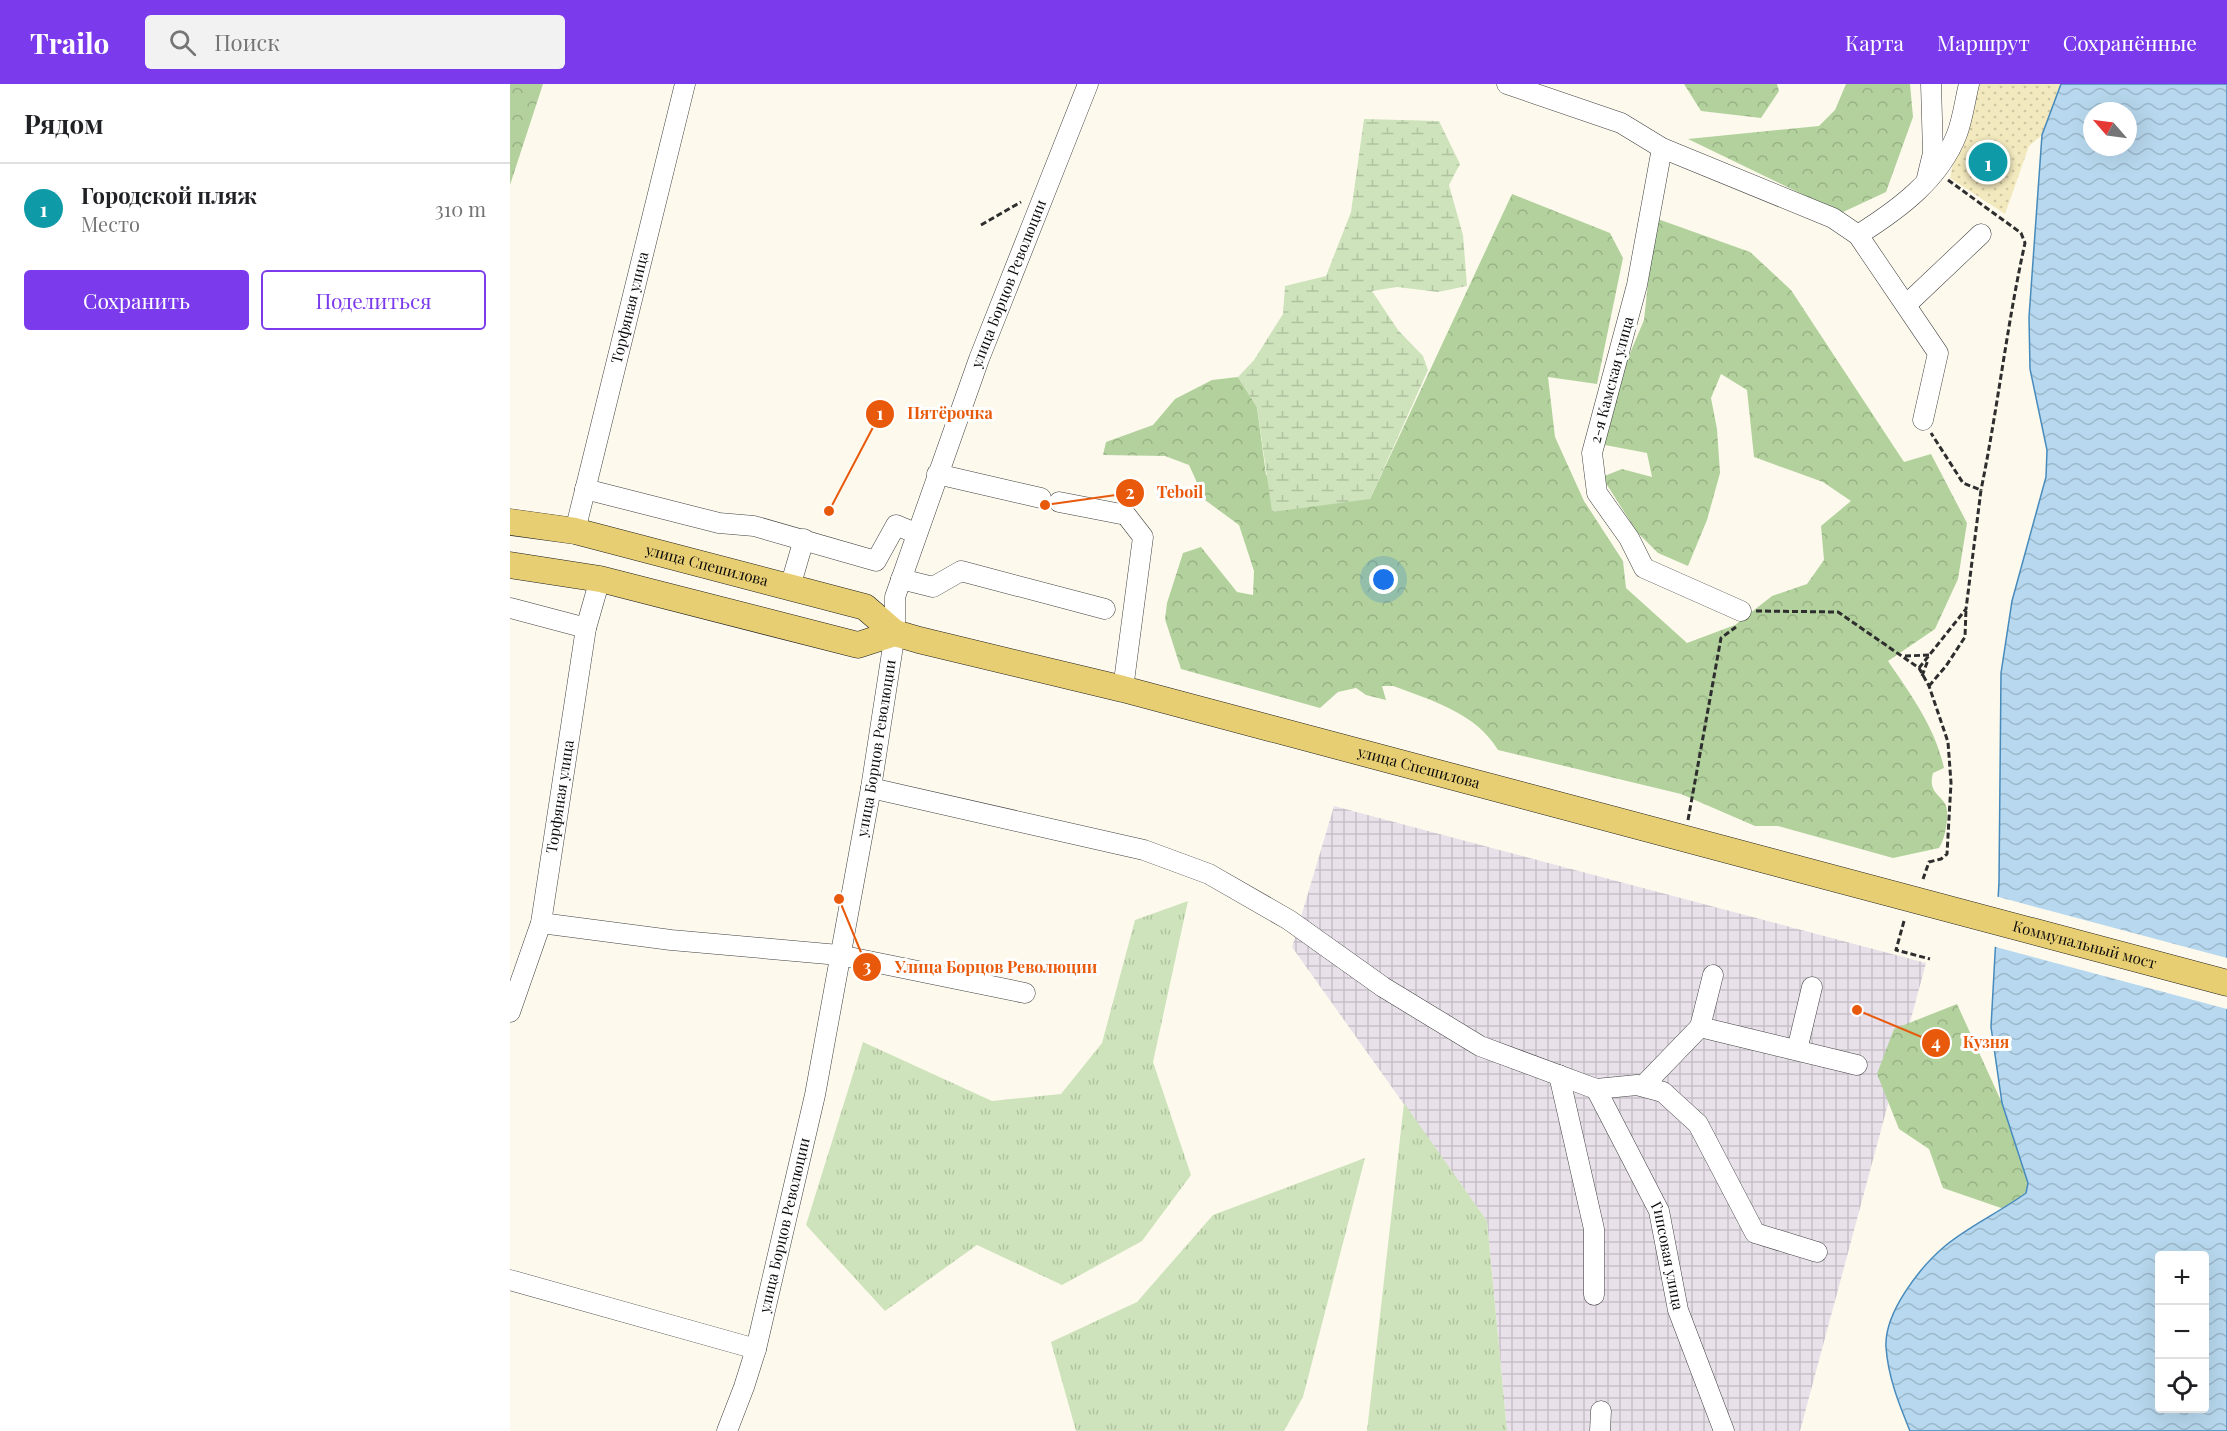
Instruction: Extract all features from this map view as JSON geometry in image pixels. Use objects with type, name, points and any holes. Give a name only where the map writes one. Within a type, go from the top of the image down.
[{"type":"main road","name":"улица Спешилова","points":[[510,522],[576,531],[866,607],[895,633],[1123,689],[1942,907]]},
{"type":"main road","points":[[510,565],[600,579],[858,645],[895,633]]},
{"type":"main road","name":"Коммунальный мост","points":[[1942,907],[2227,983]]},
{"type":"street","name":"Торфяная улица","points":[[576,531],[685,84]]},
{"type":"street","name":"улица Борцов Революции","points":[[727,1431],[756,1349],[815,1095],[871,788],[895,633],[895,597],[915,533],[979,359],[1088,84]]},
{"type":"street","points":[[1507,84],[1621,123],[1662,148],[1833,218],[1858,235],[1938,353],[1923,420]]},
{"type":"street","points":[[1930,177],[1933,153],[1931,84]]},
{"type":"street","points":[[1858,235],[1895,212],[1946,158],[1958,132],[1969,84]]},
{"type":"street","name":"2-я Камская улица","points":[[1662,148],[1637,285],[1592,453],[1597,493],[1629,538],[1644,568],[1746,611]]},
{"type":"street","points":[[1906,305],[1981,234]]},
{"type":"street","points":[[938,474],[1126,515],[1143,537],[1123,689]]},
{"type":"street","points":[[585,489],[719,523],[754,526],[804,538],[876,561],[896,525],[915,533]]},
{"type":"street","points":[[790,587],[804,538]]},
{"type":"street","points":[[901,579],[933,587],[961,571],[1106,609]]},
{"type":"street","name":"Торфяная улица","points":[[510,1012],[541,923],[586,628],[600,579]]},
{"type":"street","points":[[510,608],[586,628]]},
{"type":"street","points":[[871,788],[1144,850],[1209,874],[1289,920],[1383,987],[1480,1046],[1596,1089],[1643,1086],[1663,1092],[1698,1124],[1755,1233],[1817,1252]]},
{"type":"street","points":[[541,923],[671,940],[839,955],[1025,993]]},
{"type":"street","points":[[1643,1086],[1700,1027],[1713,975]]},
{"type":"street","points":[[1797,1050],[1812,987]]},
{"type":"street","points":[[1700,1027],[1857,1065]]},
{"type":"street","points":[[1559,1075],[1594,1229],[1594,1295]]},
{"type":"street","name":"Гипсовая улица","points":[[1596,1089],[1659,1211],[1678,1310],[1722,1430]]},
{"type":"street","points":[[510,1280],[756,1349]]},
{"type":"street","points":[[1600,1431],[1601,1411]]},
{"type":"path","points":[[1929,686],[1947,666],[1965,637],[1966,609],[1981,490],[1999,404],[2010,309],[2025,243],[2021,233],[1976,203],[1930,177]]},
{"type":"path","points":[[981,225],[1021,202]]},
{"type":"path","points":[[1923,420],[1963,483],[1981,490]]},
{"type":"path","points":[[1919,668],[1966,609]]},
{"type":"path","points":[[1688,821],[1721,638],[1737,626],[1751,621],[1746,611],[1838,612],[1919,668],[1929,686],[1948,742],[1951,798],[1947,854],[1941,859],[1929,862],[1923,879]]},
{"type":"path","points":[[1903,656],[1930,655]]},
{"type":"path","points":[[1922,676],[1930,655]]},
{"type":"path","points":[[1904,921],[1896,950],[1930,959]]},
{"type":"shaded area","points":[[1334,806],[1926,963],[1800,1431],[1507,1431],[1487,1221],[1292,947]]},
{"type":"green space","points":[[510,84],[543,84],[510,185]]},
{"type":"green space","points":[[1684,84],[1777,84],[1779,91],[1761,118],[1701,111]]},
{"type":"green space","points":[[1846,84],[1910,84],[1913,117],[1886,192],[1841,213],[1688,139],[1819,126],[1835,110]]},
{"type":"green space","points":[[1364,119],[1439,121],[1460,164],[1449,185],[1463,235],[1467,286],[1438,292],[1397,287],[1372,291],[1398,330],[1423,356],[1428,370],[1370,499],[1272,512],[1257,407],[1238,377],[1254,360],[1283,314],[1285,286],[1326,276],[1351,212]]},
{"type":"green space","points":[[1512,194],[1610,233],[1623,258],[1597,384],[1548,377],[1555,437],[1584,501],[1623,561],[1626,588],[1687,643],[1735,625],[1772,596],[1807,584],[1824,560],[1821,526],[1851,501],[1823,482],[1754,457],[1747,390],[1721,374],[1711,398],[1717,429],[1720,473],[1707,520],[1688,566],[1658,553],[1637,532],[1602,477],[1622,469],[1652,477],[1647,453],[1605,445],[1615,389],[1644,320],[1655,218],[1750,252],[1791,290],[1904,462],[1931,454],[1967,523],[1958,579],[1935,629],[1888,661],[1921,712],[1940,753],[1944,768],[1933,773],[1932,783],[1946,806],[1947,818],[1939,848],[1893,858],[1778,826],[1755,826],[1681,794],[1498,750],[1478,726],[1452,709],[1393,686],[1382,686],[1386,700],[1366,695],[1356,688],[1338,692],[1320,708],[1181,669],[1165,619],[1167,603],[1183,553],[1201,547],[1237,592],[1253,595],[1254,571],[1239,525],[1205,500],[1189,465],[1165,456],[1103,455],[1106,442],[1153,425],[1175,399],[1212,380],[1238,377],[1257,407],[1266,475],[1370,499]]},
{"type":"green space","points":[[1188,901],[1153,1062],[1191,1175],[1142,1241],[1062,1285],[977,1245],[885,1311],[806,1225],[863,1042],[992,1101],[1061,1094],[1102,1043],[1135,920]]},
{"type":"green space","points":[[1957,1004],[2002,1103],[2028,1183],[2026,1192],[2004,1209],[1943,1188],[1929,1149],[1899,1129],[1877,1074],[1894,1029]]},
{"type":"green space","points":[[1404,1103],[1487,1221],[1507,1431],[1367,1431]]},
{"type":"green space","points":[[1365,1158],[1303,1397],[1284,1431],[1076,1431],[1051,1342],[1137,1302],[1213,1215]]},
{"type":"sand","points":[[1969,84],[2061,84],[2042,135],[2029,146],[2005,214],[1950,178]]},
{"type":"water","points":[[2061,84],[2227,84],[2227,1431],[1910,1431],[1895,1390],[1887,1358],[1887,1334],[1891,1320],[1915,1278],[1935,1255],[1954,1239],[2026,1193],[2028,1183],[2002,1103],[1991,1027],[1999,882],[2001,673],[2012,601],[2046,477],[2047,450],[2030,369],[2029,317],[2042,135]]},
{"type":"pier","points":[[1995,896],[2227,958],[2227,1009],[1992,946]]},
{"type":"place","name":"Городской пляж","points":[[1988,162]]},
{"type":"place","name":"Teboil","points":[[1045,505]]},
{"type":"place","name":"Пятёрочка","points":[[829,511]]},
{"type":"place","name":"Улица Борцов Революции","points":[[839,899]]},
{"type":"place","name":"Кузня","points":[[1857,1010]]}]
